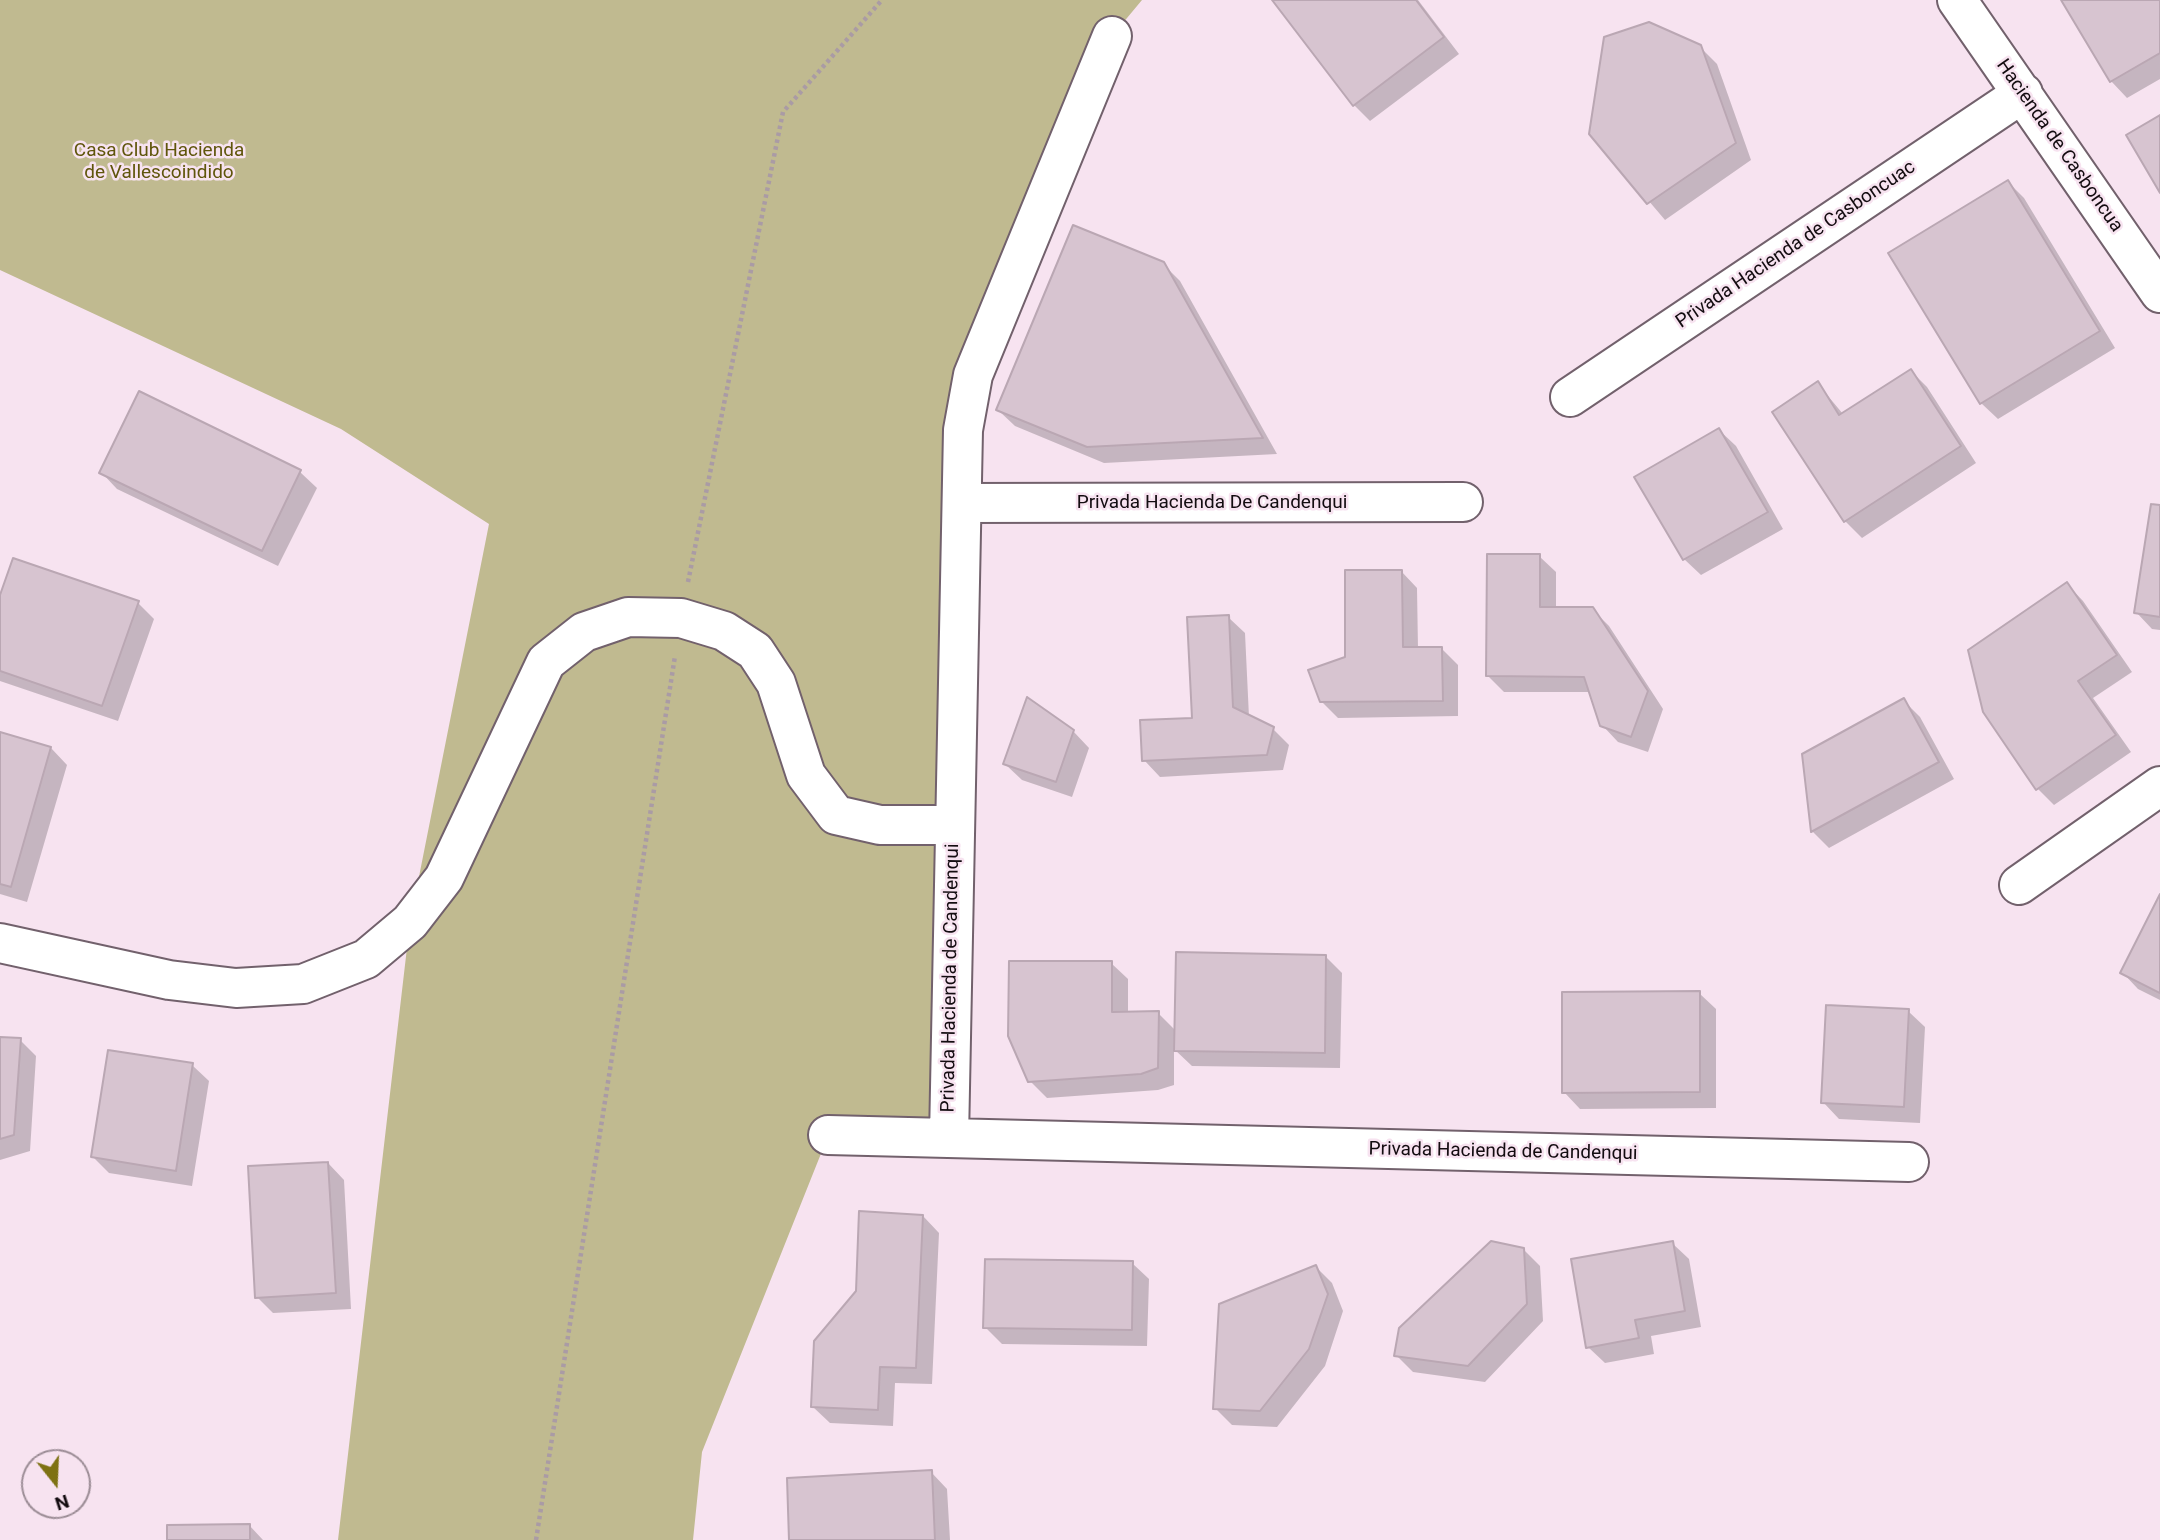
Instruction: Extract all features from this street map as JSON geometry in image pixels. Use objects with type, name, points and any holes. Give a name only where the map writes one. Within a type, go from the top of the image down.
[{"type":"street","name":"Hacienda de Casboncua","points":[[1957,0],[2160,293]]},
{"type":"street","name":"Privada Hacienda De Candenqui","points":[[953,825],[964,430],[973,376],[1112,36]]},
{"type":"street","name":"Privada Hacienda de Casboncuac","points":[[1570,397],[2023,93]]},
{"type":"street","name":"Privada Hacienda De Candenqui","points":[[962,503],[1463,502]]},
{"type":"street","name":"Privada Hacienda de Candenqui","points":[[0,943],[169,980],[236,988],[303,984],[366,959],[410,922],[444,878],[546,662],[584,632],[628,617],[681,618],[724,631],[755,650],[776,683],[806,775],[836,815],[880,825],[953,825],[949,1138],[1909,1162]]},
{"type":"street","points":[[2019,885],[2160,786]]},
{"type":"street","points":[[828,1135],[949,1138]]},
{"type":"path","points":[[536,1540],[681,618],[783,111],[882,0]]},
{"type":"green space","name":"Casa Club Hacienda de Vallescoindido","points":[[0,0],[1142,0],[1112,36],[973,375],[949,1138],[828,1136],[702,1452],[693,1540],[338,1540],[410,922],[489,524],[341,429],[0,270]]},
{"type":"building","points":[[1272,0],[1416,0],[1444,37],[1353,106]]},
{"type":"building","points":[[2061,0],[2160,0],[2160,53],[2110,82]]},
{"type":"building","points":[[1649,22],[1701,45],[1736,143],[1647,204],[1589,134],[1604,37]]},
{"type":"building","points":[[2160,115],[2160,193],[2126,135]]},
{"type":"building","points":[[2008,180],[2100,331],[1980,404],[1888,253]]},
{"type":"building","points":[[1073,225],[1164,262],[1263,438],[1087,447],[996,410]]},
{"type":"building","points":[[1911,369],[1961,446],[1844,522],[1772,412],[1818,381],[1839,415]]},
{"type":"building","points":[[139,391],[301,470],[262,551],[99,473]]},
{"type":"building","points":[[1719,428],[1768,512],[1683,560],[1634,477]]},
{"type":"building","points":[[2151,504],[2160,505],[2160,617],[2134,613]]},
{"type":"building","points":[[1487,554],[1540,554],[1540,607],[1593,607],[1648,691],[1631,737],[1600,726],[1584,677],[1486,676]]},
{"type":"building","points":[[13,558],[139,601],[102,706],[0,671],[0,595]]},
{"type":"building","points":[[1345,570],[1402,570],[1403,647],[1442,647],[1443,701],[1320,702],[1308,670],[1345,657]]},
{"type":"building","points":[[2067,582],[2117,655],[2078,681],[2116,735],[2036,790],[1983,712],[1968,650]]},
{"type":"building","points":[[1229,615],[1233,707],[1274,727],[1267,755],[1142,761],[1140,720],[1192,718],[1187,617]]},
{"type":"building","points":[[1027,697],[1074,730],[1056,782],[1003,764]]},
{"type":"building","points":[[1904,698],[1939,762],[1811,832],[1802,754]]},
{"type":"building","points":[[0,732],[51,747],[11,887],[0,884]]},
{"type":"building","points":[[2160,894],[2160,993],[2120,973]]},
{"type":"building","points":[[1176,952],[1326,955],[1325,1053],[1174,1051]]},
{"type":"building","points":[[1009,961],[1112,961],[1112,1012],[1159,1011],[1158,1068],[1141,1074],[1028,1082],[1008,1036]]},
{"type":"building","points":[[1700,991],[1700,1092],[1562,1093],[1562,992]]},
{"type":"building","points":[[1826,1005],[1909,1009],[1904,1107],[1821,1103]]},
{"type":"building","points":[[0,1037],[21,1038],[14,1135],[0,1139]]},
{"type":"building","points":[[108,1050],[193,1063],[176,1171],[91,1157]]},
{"type":"building","points":[[328,1162],[336,1293],[255,1298],[248,1166]]},
{"type":"building","points":[[859,1211],[923,1215],[916,1368],[880,1367],[878,1410],[811,1407],[814,1341],[856,1291]]},
{"type":"building","points":[[1491,1241],[1524,1248],[1527,1304],[1468,1366],[1394,1356],[1399,1328]]},
{"type":"building","points":[[1673,1241],[1685,1311],[1635,1320],[1639,1338],[1586,1348],[1571,1259]]},
{"type":"building","points":[[985,1259],[1133,1261],[1132,1330],[983,1328]]},
{"type":"building","points":[[1316,1265],[1328,1294],[1309,1349],[1260,1411],[1213,1409],[1219,1304]]},
{"type":"building","points":[[932,1470],[935,1540],[789,1540],[787,1478]]},
{"type":"building","points":[[250,1524],[250,1540],[167,1540],[167,1525]]}]
